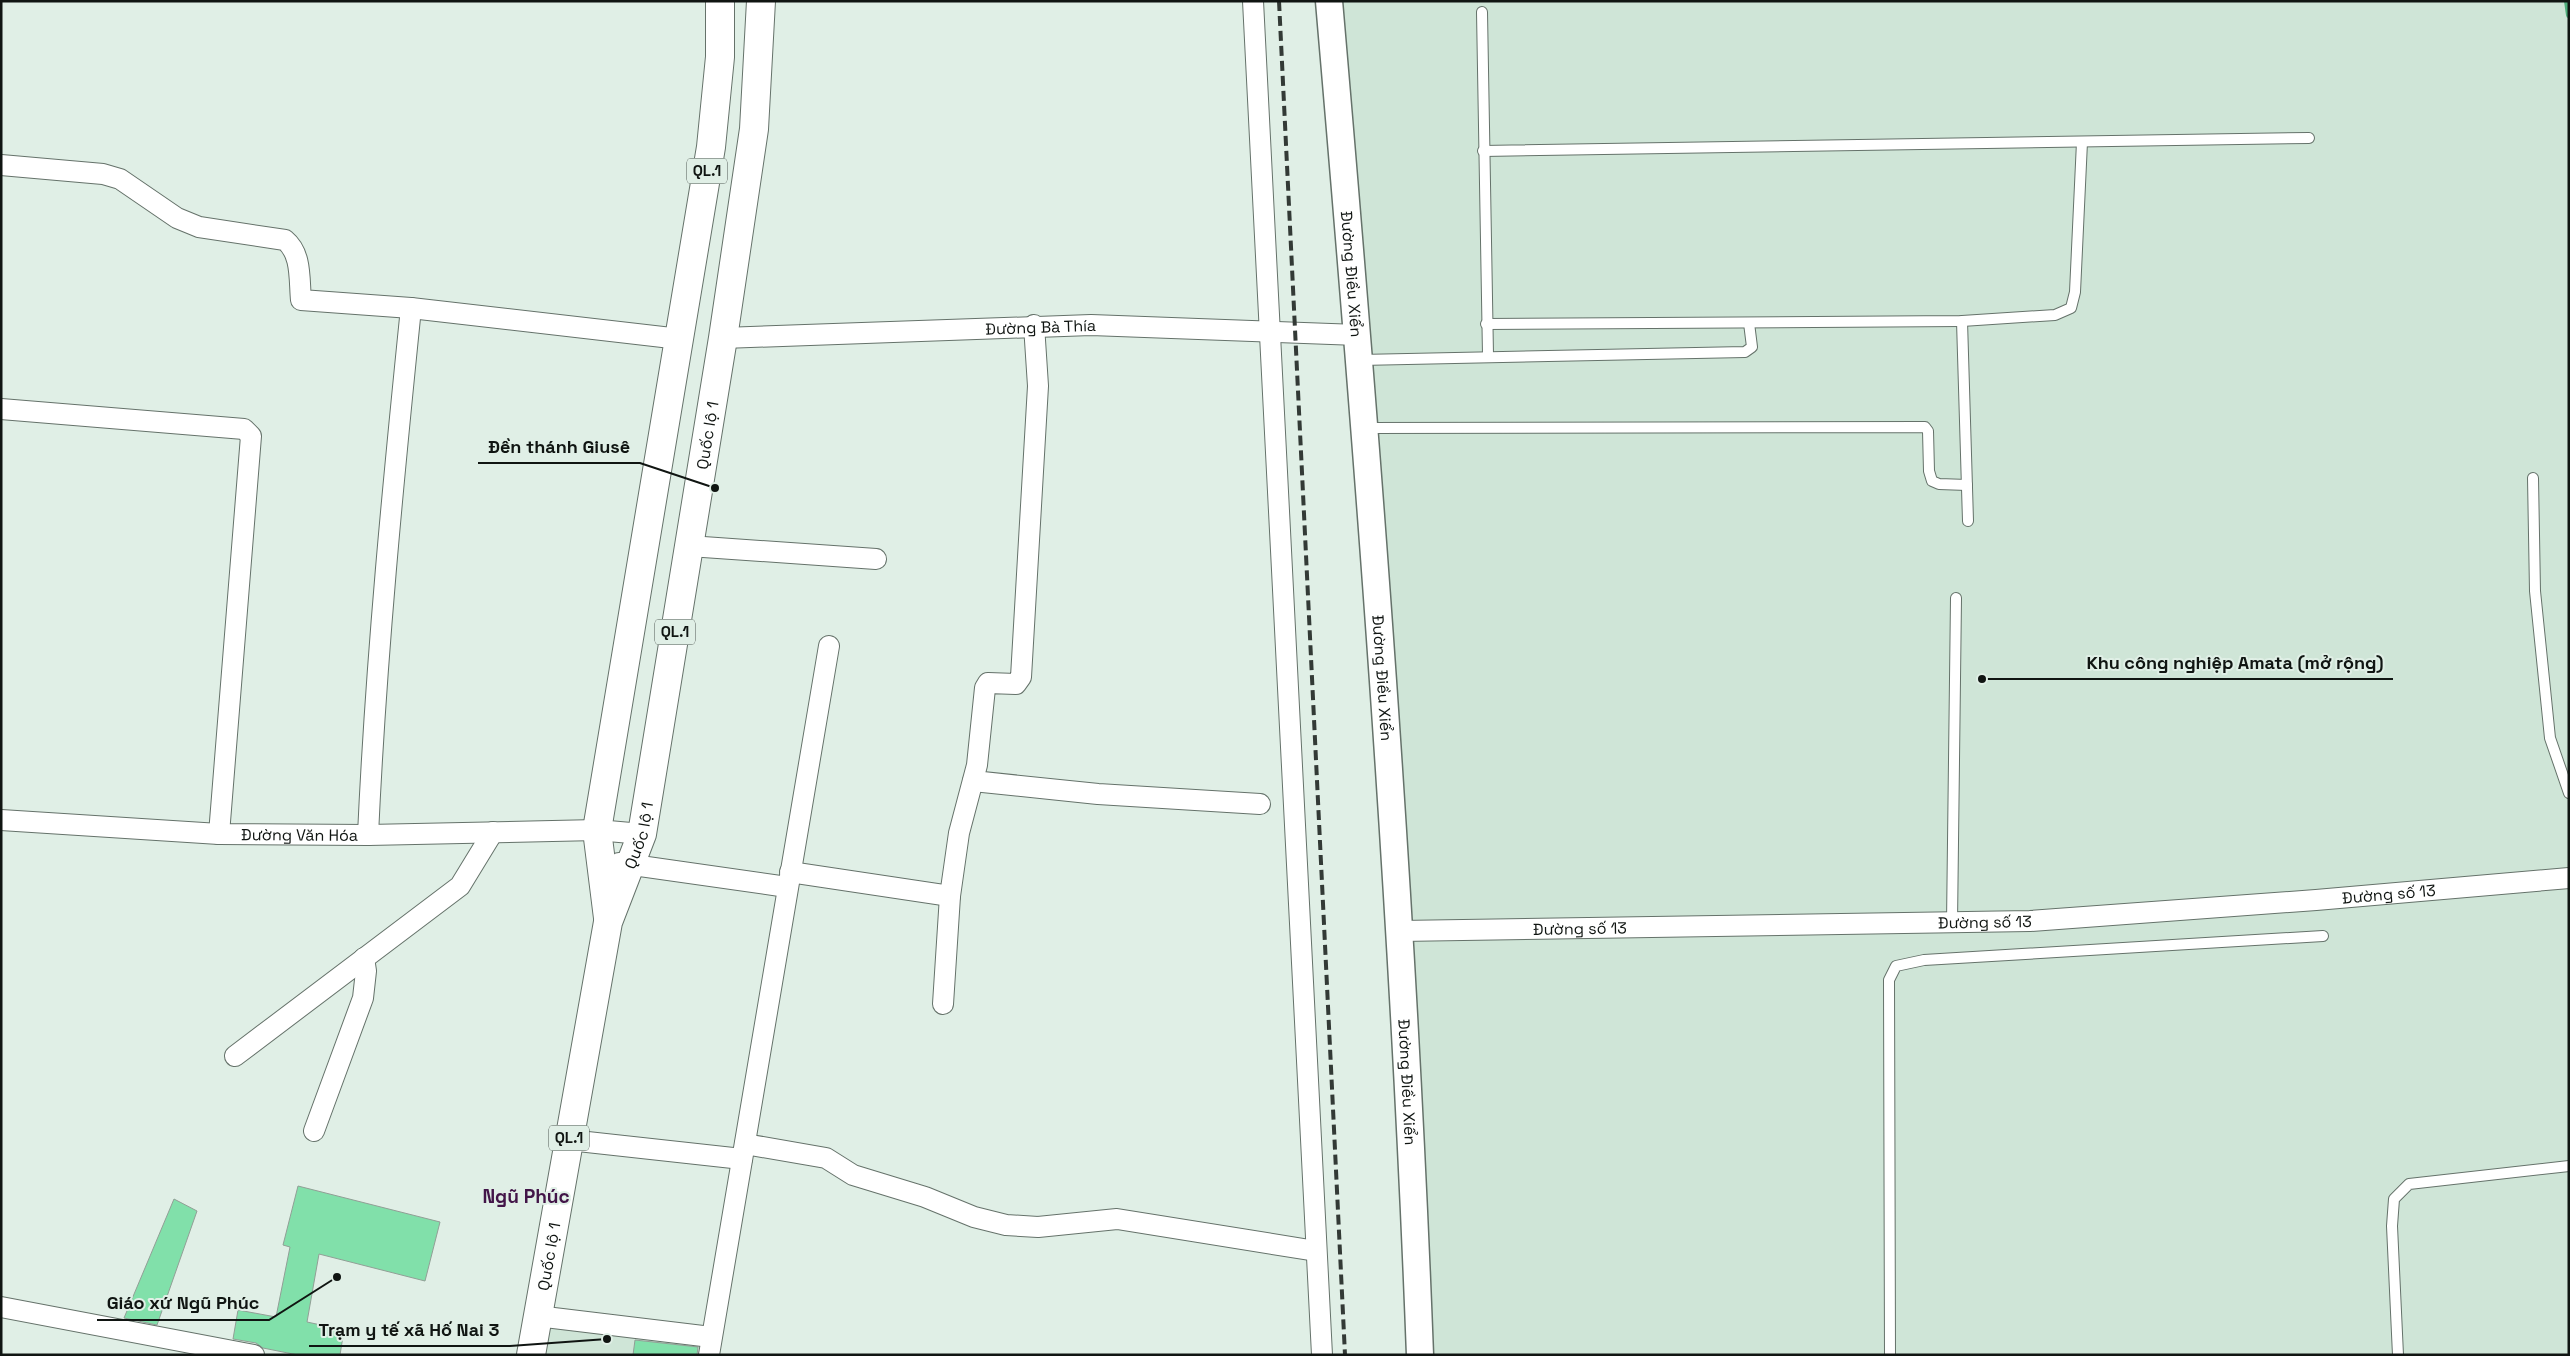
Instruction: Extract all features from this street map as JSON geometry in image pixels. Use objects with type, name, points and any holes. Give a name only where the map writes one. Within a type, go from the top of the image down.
[{"type":"highway","name":"Quốc lộ 1","points":[[608,922],[597,830],[711,147],[720,57],[720,1]]},
{"type":"highway","name":"Quốc lộ 1","points":[[531,1355],[608,922],[642,834],[723,338],[754,129],[761,1]]},
{"type":"highway","points":[[680,339],[723,338]]},
{"type":"street","points":[[1253,1],[1322,1355]]},
{"type":"street","name":"Đường Điều Xiển","points":[[1329,1],[1359,347],[1400,931],[1420,1355]]},
{"type":"street","points":[[1,165],[103,174],[120,179],[177,218],[199,226],[285,240],[294,247],[298,259],[301,300],[410,308],[680,339]]},
{"type":"street","points":[[368,835],[372,742],[410,308]]},
{"type":"street","points":[[943,1004],[950,896],[959,833],[977,765],[985,688],[988,684],[1016,684],[1021,677],[1038,386],[1034,325]]},
{"type":"street","name":"Đường Bà Thía","points":[[723,338],[1034,325],[1091,325],[1270,332],[1359,347]]},
{"type":"street","points":[[1,409],[244,429],[251,436],[219,834]]},
{"type":"street","points":[[689,546],[876,559]]},
{"type":"street","points":[[537,1316],[710,1346],[829,646]]},
{"type":"street","points":[[973,780],[1098,794],[1260,804]]},
{"type":"street","name":"Đường Văn Hóa","points":[[1,820],[219,834],[368,835],[597,830],[642,834]]},
{"type":"street","points":[[234,1056],[460,886],[493,832]]},
{"type":"street","points":[[601,860],[630,866],[950,896]]},
{"type":"street","name":"Đường số 13","points":[[1400,931],[2030,921],[2306,901],[2569,878]]},
{"type":"street","points":[[314,1131],[363,998],[366,971],[364,958]]},
{"type":"street","points":[[569,1140],[826,1158],[853,1176],[925,1197],[974,1217],[1006,1225],[1038,1227],[1117,1219],[1316,1251]]},
{"type":"street","points":[[1,1307],[254,1355]]},
{"type":"lane","points":[[1482,12],[1488,356]]},
{"type":"lane","points":[[1484,151],[2309,138]]},
{"type":"lane","points":[[1486,324],[1962,321],[2054,315],[2071,308],[2075,292],[2082,142]]},
{"type":"lane","points":[[1962,321],[1968,521]]},
{"type":"lane","points":[[1359,347],[1488,356],[1745,352],[1752,347],[1749,322]]},
{"type":"lane","points":[[1365,428],[1925,427],[1928,431],[1929,471],[1932,480],[1939,484],[1967,485]]},
{"type":"lane","points":[[2534,478],[2535,591],[2550,738],[2569,793]]},
{"type":"lane","points":[[1952,923],[1956,598]]},
{"type":"lane","points":[[1890,1355],[1888,980],[1896,966],[1924,960],[2323,936]]},
{"type":"lane","points":[[2398,1355],[2392,1226],[2394,1199],[2409,1184],[2569,1166]]},
{"type":"shaded area","points":[[1341,1],[2569,1],[2569,1355],[1434,1355],[1414,940],[1373,364]]},
{"type":"shaded area","points":[[549,1325],[702,1343],[700,1355],[544,1355]]},
{"type":"building","points":[[298,1186],[440,1222],[425,1281],[319,1254],[307,1322],[344,1330],[340,1355],[298,1355],[263,1348],[256,1343],[233,1339],[238,1310],[276,1317],[290,1247],[283,1245]]},
{"type":"building","points":[[174,1199],[197,1211],[157,1325],[124,1318]]},
{"type":"building","points":[[635,1340],[698,1347],[697,1355],[633,1355]]},
{"type":"waterway","points":[[2567,1],[2569,15]]},
{"type":"railway","points":[[1279,1],[1345,1355]]},
{"type":"place","name":"Đền thánh Giusê","points":[[715,488]]},
{"type":"place","name":"Khu công nghiệp Amata (mở rộng)","points":[[1982,679]]},
{"type":"place","name":"Giáo xứ Ngũ Phúc","points":[[337,1277]]},
{"type":"place","name":"Trạm y tế xã Hố Nai 3","points":[[607,1339]]},
{"type":"district","name":"Ngũ Phúc","points":[[526,1196]]}]
